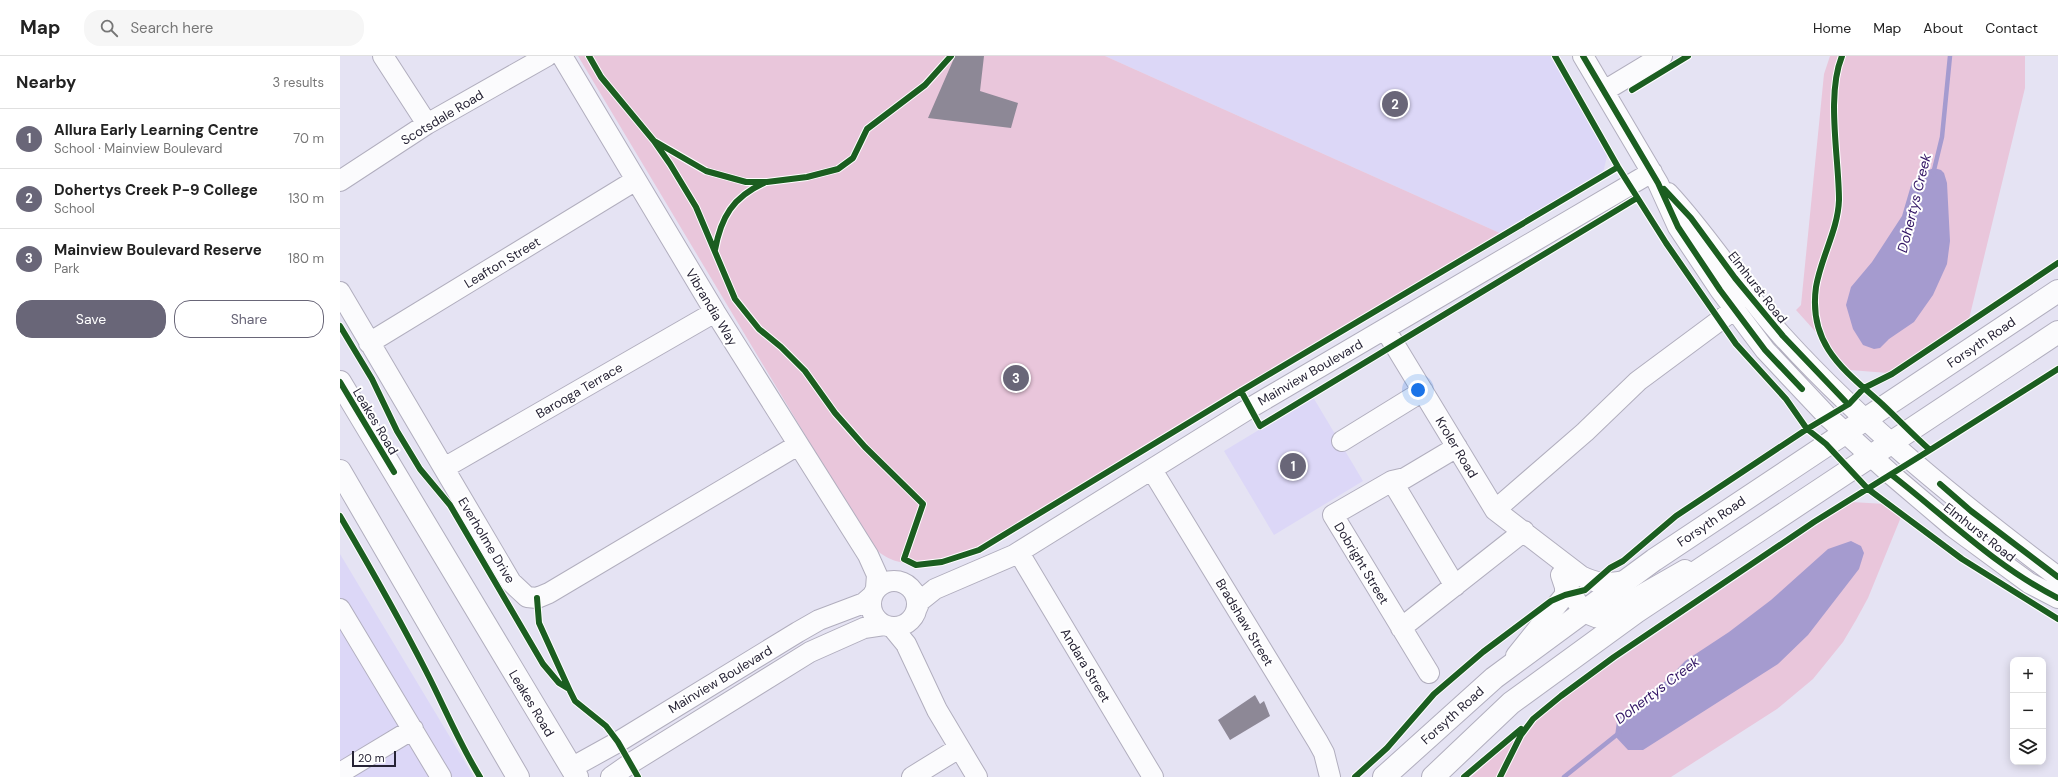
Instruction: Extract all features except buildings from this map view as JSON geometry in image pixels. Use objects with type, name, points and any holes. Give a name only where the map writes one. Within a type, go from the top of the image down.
[{"type":"highway","name":"Forsyth Road","points":[[1384,777],[1494,678],[1583,610],[1624,581],[2058,291]]},
{"type":"highway","points":[[1433,777],[1511,703],[1636,612],[2058,332]]},
{"type":"highway","name":"Leakes Road","points":[[340,382],[569,774]]},
{"type":"highway","points":[[340,471],[518,777]]},
{"type":"street","points":[[383,56],[427,124]]},
{"type":"street","name":"Scotsdale Road","points":[[340,181],[427,124],[547,56]]},
{"type":"street","name":"Vibrandia Way","points":[[562,56],[715,312],[868,555],[877,575],[874,592]]},
{"type":"street","name":"Elmhurst Road","points":[[1583,56],[1655,178],[1678,227],[1765,350],[1828,417],[1953,527],[2029,583],[2058,598]]},
{"type":"street","points":[[1604,91],[1662,56]]},
{"type":"street","name":"Elmhurst Road","points":[[1655,178],[1691,218],[1735,278],[1783,336],[1865,420],[1971,511],[2058,577]]},
{"type":"street","name":"Mainview Boulevard","points":[[914,613],[920,601],[935,588],[980,571],[1019,552],[1250,408],[1385,329],[1655,178]]},
{"type":"street","name":"Leafton Street","points":[[369,343],[636,180]]},
{"type":"street","name":"Everholme Drive","points":[[340,292],[511,582],[524,595],[537,598],[550,593],[798,445]]},
{"type":"street","points":[[1496,510],[1584,432],[1638,381],[1735,309]]},
{"type":"street","name":"Barooga Terrace","points":[[444,468],[715,312]]},
{"type":"street","name":"Kroler Road","points":[[1385,329],[1496,510],[1581,576],[1595,582],[1608,584],[1624,581]]},
{"type":"street","points":[[1342,441],[1423,392]]},
{"type":"street","name":"Dobright Street","points":[[1429,673],[1334,515],[1392,481],[1405,478],[1457,447]]},
{"type":"street","name":"Bradshaw Street","points":[[1152,470],[1324,752],[1330,777]]},
{"type":"street","points":[[1392,481],[1455,586]]},
{"type":"street","points":[[1401,628],[1524,531]]},
{"type":"street","points":[[1546,549],[1562,578],[1583,610],[1593,618],[1601,618],[1609,615],[1678,573],[1739,544]]},
{"type":"street","name":"Andara Street","points":[[1019,552],[1153,777]]},
{"type":"street","name":"Vibrandia Way","points":[[868,555],[901,582]]},
{"type":"street","points":[[1494,678],[1522,650],[1565,595],[1565,586],[1562,578]]},
{"type":"street","points":[[924,682],[914,641],[915,594],[901,582],[885,582],[874,592],[870,604],[872,613],[877,620],[888,626],[906,644],[937,710],[977,777]]},
{"type":"street","name":"Mainview Boulevard","points":[[901,582],[920,586],[948,582]]},
{"type":"street","name":"Mainview Boulevard","points":[[569,774],[798,632],[819,620],[864,603],[874,592]]},
{"type":"street","points":[[340,609],[441,777]]},
{"type":"street","points":[[888,626],[906,624],[914,613]]},
{"type":"street","name":"Mainview Boulevard","points":[[611,777],[631,763],[810,652],[864,628],[888,626]]},
{"type":"street","points":[[340,773],[413,729]]},
{"type":"street","points":[[912,777],[959,748]]},
{"type":"shaded area","points":[[578,56],[1105,56],[1502,234],[988,542],[941,559],[925,563],[909,563],[894,560],[880,553],[868,540]]},
{"type":"shaded area","points":[[1105,56],[1551,56],[1608,152],[1603,173],[1502,234]]},
{"type":"shaded area","points":[[1830,56],[2025,56],[2025,88],[1969,319],[1888,373],[1850,370],[1796,310],[1801,305],[1824,74]]},
{"type":"shaded area","points":[[1313,397],[1363,481],[1274,535],[1224,451]]},
{"type":"shaded area","points":[[1851,502],[1886,504],[1901,517],[1868,598],[1843,642],[1813,679],[1777,709],[1671,777],[1471,777],[1522,731],[1567,694]]},
{"type":"shaded area","points":[[340,554],[474,777],[340,777]]},
{"type":"water","points":[[1934,168],[1941,170],[1944,173],[1947,183],[1950,241],[1947,264],[1933,295],[1914,322],[1889,339],[1880,348],[1874,349],[1863,345],[1853,329],[1846,305],[1851,287],[1872,262],[1902,216],[1912,182],[1926,171]]},
{"type":"water","points":[[1851,541],[1861,546],[1864,553],[1859,569],[1808,635],[1778,664],[1643,750],[1628,750],[1615,736],[1617,721],[1630,706],[1667,680],[1685,661],[1729,632],[1771,600],[1828,549]]},
{"type":"waterway","name":"Dohertys Creek","points":[[1933,174],[1942,137],[1950,56]]},
{"type":"waterway","name":"Dohertys Creek","points":[[1564,777],[1619,733]]},
{"type":"cycle path","points":[[589,56],[601,77],[654,141],[696,207],[735,299],[759,329],[781,347],[805,371],[835,413],[865,447],[923,504],[904,559],[916,565],[942,562],[979,550],[1241,391],[1618,167]]},
{"type":"cycle path","points":[[656,142],[706,171],[746,182],[767,182],[807,177],[838,169],[853,158],[867,129],[925,85],[951,56]]},
{"type":"cycle path","points":[[1555,56],[1618,167],[1666,243],[1736,344],[1786,399],[1807,429],[1826,444],[1868,489],[1962,559],[2058,619]]},
{"type":"cycle path","points":[[1583,56],[1658,183],[1678,227],[1720,290],[1765,350],[1802,389]]},
{"type":"cycle path","points":[[1632,90],[1688,56]]},
{"type":"cycle path","points":[[1500,777],[1521,735],[1533,719],[1561,696],[1614,657],[1814,522],[1930,450],[1842,367],[1823,341],[1818,325],[1815,307],[1816,287],[1818,276],[1836,222],[1839,200],[1834,108],[1837,72],[1842,56]]},
{"type":"cycle path","points":[[715,250],[721,228],[730,209],[744,195],[764,183]]},
{"type":"cycle path","points":[[1664,189],[1691,218],[1735,278],[1783,336],[1845,401]]},
{"type":"cycle path","points":[[1241,391],[1260,426],[1637,198]]},
{"type":"cycle path","points":[[1355,777],[1387,748],[1434,694],[1483,652],[1551,601],[1565,595],[1585,590],[1610,568],[1623,561],[1676,516],[1807,429],[1849,404],[1864,388],[1892,374],[2058,263]]},
{"type":"cycle path","points":[[340,326],[372,379],[397,431],[420,469],[450,505],[543,664],[559,683],[569,689],[575,701],[606,726],[618,742],[638,777]]},
{"type":"cycle path","points":[[1930,450],[2058,369]]},
{"type":"cycle path","points":[[340,382],[394,472]]},
{"type":"cycle path","points":[[1893,476],[1993,557],[2035,586],[2058,598]]},
{"type":"cycle path","points":[[1940,484],[1971,511],[2058,577]]},
{"type":"cycle path","points":[[340,516],[373,573],[433,684],[465,751],[480,777]]},
{"type":"cycle path","points":[[537,598],[539,623],[569,689]]},
{"type":"cycle path","points":[[1464,777],[1521,729]]},
{"type":"place","name":"Dohertys Creek P-9 College","points":[[1395,104]]},
{"type":"place","name":"Mainview Boulevard Reserve","points":[[1016,378]]},
{"type":"place","name":"Allura Early Learning Centre","points":[[1293,466]]}]
